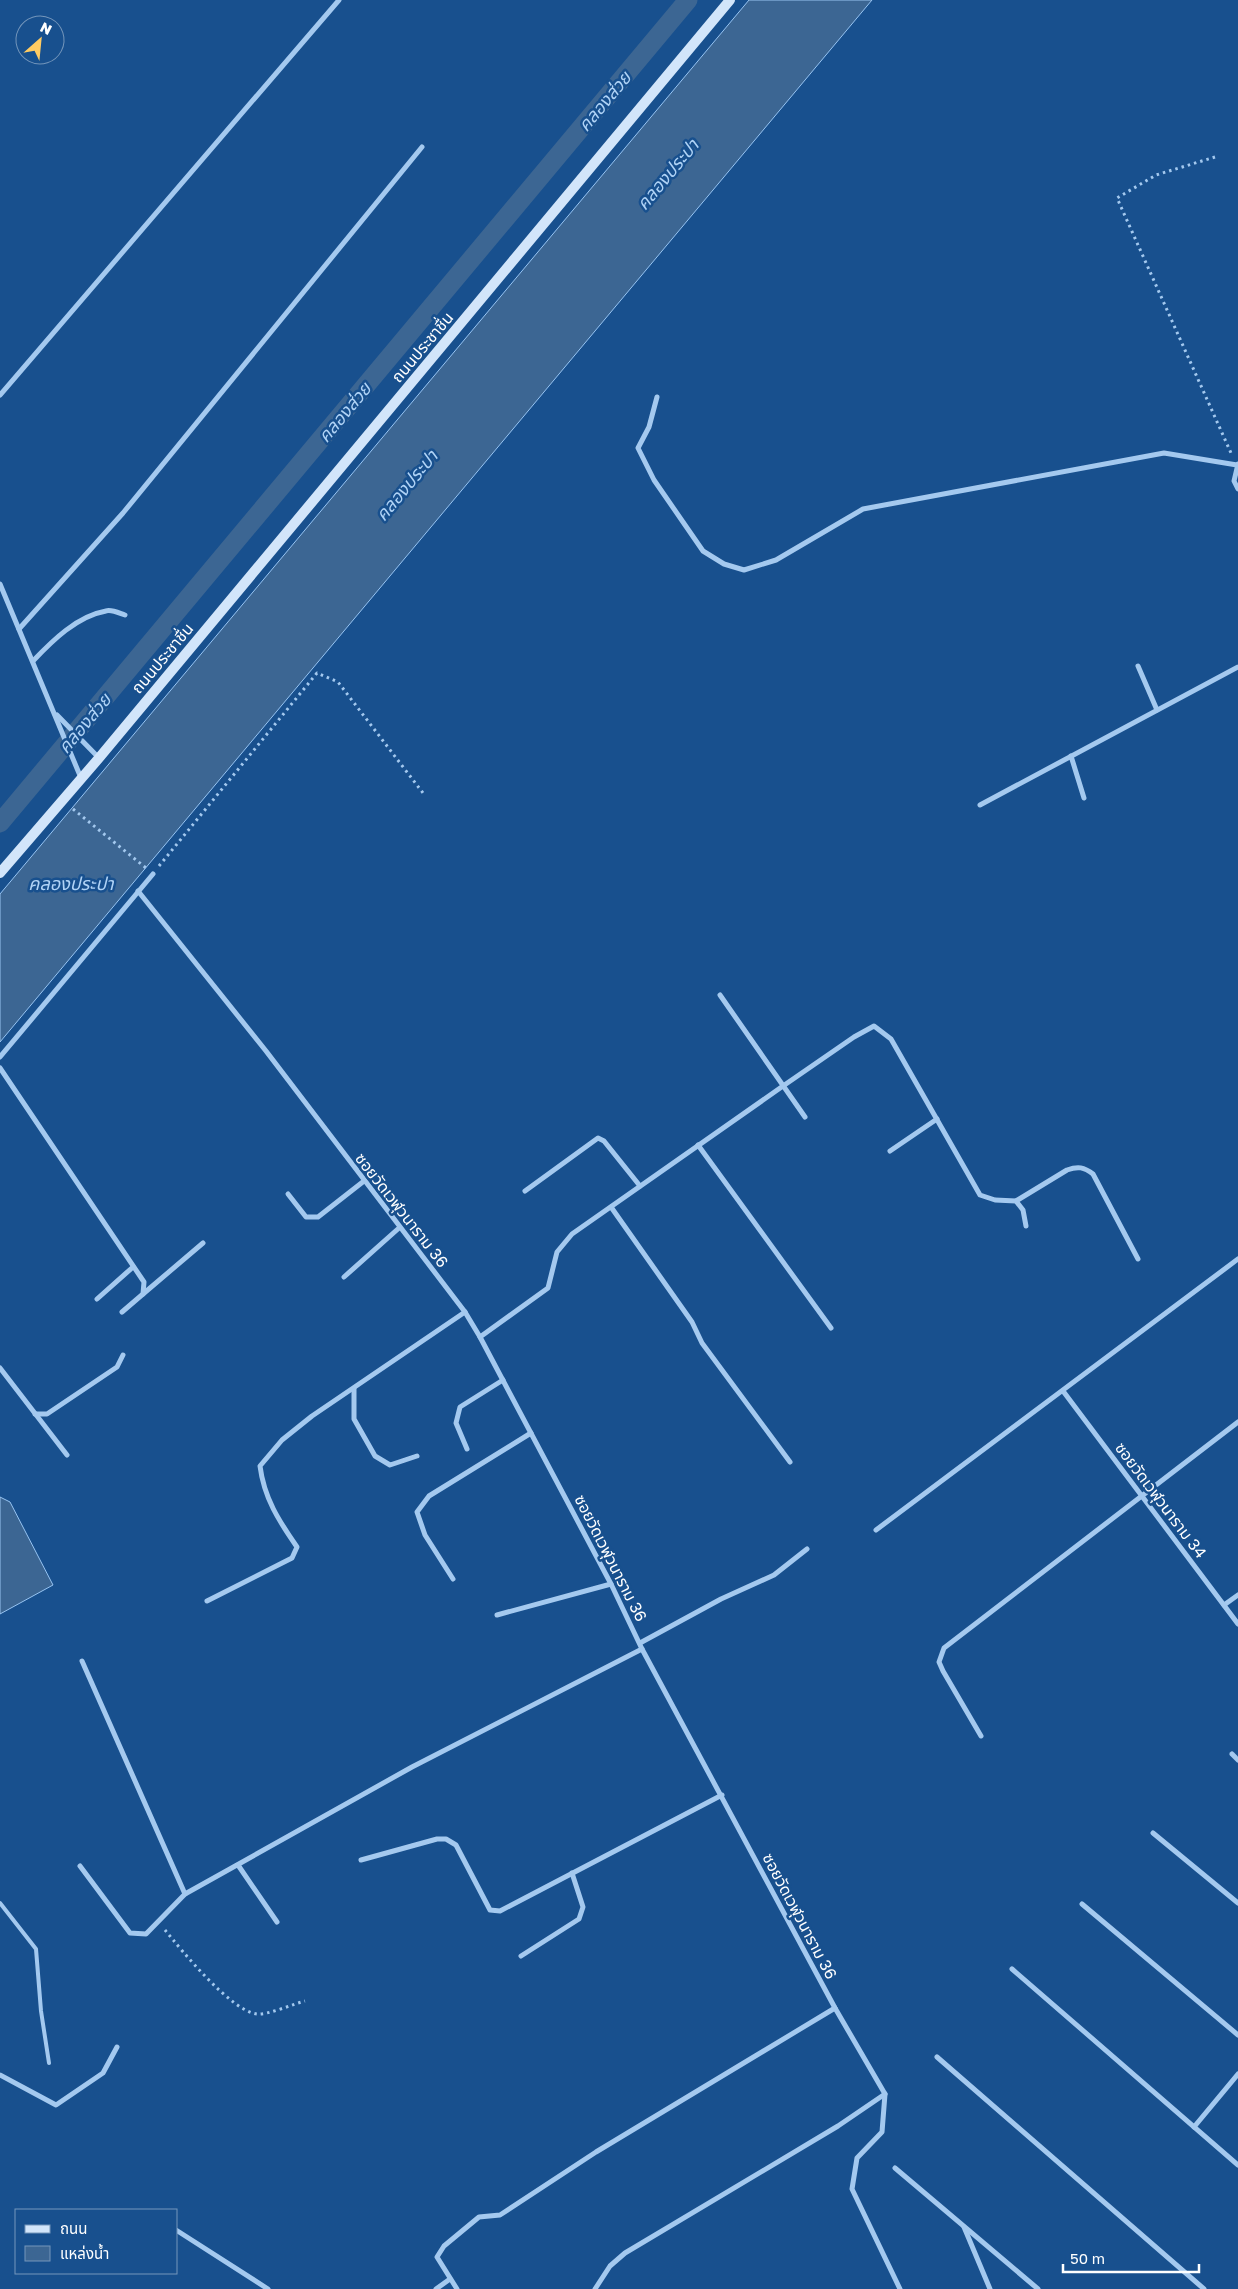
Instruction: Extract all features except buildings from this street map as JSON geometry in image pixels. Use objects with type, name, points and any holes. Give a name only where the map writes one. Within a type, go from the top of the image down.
[{"type":"street","points":[[0,395],[340,0]]},
{"type":"street","name":"ถนนประชาชื่น","points":[[0,873],[730,0]]},
{"type":"street","points":[[19,629],[123,513],[422,148]]},
{"type":"street","points":[[657,397],[649,427],[638,448],[654,480],[703,551],[724,564],[744,570],[776,560],[863,509],[1164,454],[1237,465],[1234,481],[1238,489]]},
{"type":"street","points":[[0,584],[81,778]]},
{"type":"street","points":[[33,660],[54,639],[83,620],[107,610],[125,615]]},
{"type":"street","points":[[1138,666],[1157,710]]},
{"type":"street","points":[[980,805],[1238,667]]},
{"type":"street","points":[[55,713],[98,758]]},
{"type":"street","points":[[1071,756],[1084,798]]},
{"type":"street","points":[[0,1058],[152,872]]},
{"type":"street","name":"ซอยวัดเวฬุวนาราม 36","points":[[138,891],[266,1051],[399,1228],[465,1312],[611,1584],[642,1649],[835,2008],[885,2094]]},
{"type":"street","points":[[720,996],[805,1117]]},
{"type":"street","points":[[480,1337],[548,1288],[557,1252],[572,1234],[854,1037],[874,1026],[891,1039],[980,1195],[995,1200],[1016,1201],[1067,1170],[1074,1167],[1087,1169],[1093,1174],[1138,1259]]},
{"type":"street","points":[[0,1068],[144,1282],[143,1294]]},
{"type":"street","points":[[890,1151],[937,1119]]},
{"type":"street","points":[[525,1191],[598,1138],[604,1140],[640,1186]]},
{"type":"street","points":[[698,1145],[831,1328]]},
{"type":"street","points":[[288,1194],[306,1217],[318,1217],[364,1182]]},
{"type":"street","points":[[1016,1201],[1023,1210],[1026,1226]]},
{"type":"street","points":[[611,1207],[692,1322],[702,1343],[790,1462]]},
{"type":"street","points":[[344,1277],[399,1228]]},
{"type":"street","points":[[122,1312],[203,1243]]},
{"type":"street","points":[[876,1530],[1238,1259]]},
{"type":"street","points":[[97,1299],[133,1268]]},
{"type":"street","points":[[207,1601],[292,1558],[298,1547],[281,1523],[262,1486],[260,1466],[282,1440],[312,1416],[465,1312]]},
{"type":"street","points":[[35,1414],[47,1414],[102,1378],[117,1367],[123,1355]]},
{"type":"street","points":[[0,1368],[67,1455]]},
{"type":"street","points":[[467,1449],[456,1423],[460,1407],[503,1380]]},
{"type":"street","points":[[354,1389],[354,1419],[375,1456],[390,1466],[416,1456]]},
{"type":"street","name":"ซอยวัดเวฬุวนาราม 34","points":[[1063,1391],[1238,1624]]},
{"type":"street","points":[[980,1736],[939,1662],[944,1648],[1238,1422]]},
{"type":"street","points":[[453,1579],[425,1535],[417,1512],[429,1496],[531,1434]]},
{"type":"street","points":[[640,1643],[721,1599],[774,1575],[807,1549]]},
{"type":"street","points":[[496,1615],[611,1584]]},
{"type":"street","points":[[1224,1605],[1238,1595]]},
{"type":"street","points":[[80,1866],[130,1933],[146,1934],[185,1894],[412,1767],[642,1649]]},
{"type":"street","points":[[82,1662],[185,1894]]},
{"type":"street","points":[[1232,1754],[1238,1760]]},
{"type":"street","points":[[361,1860],[446,1839],[456,1845],[490,1910],[500,1910],[722,1795]]},
{"type":"street","points":[[1153,1833],[1238,1903]]},
{"type":"street","points":[[238,1864],[276,1922]]},
{"type":"street","points":[[521,1956],[579,1919],[583,1908],[572,1873]]},
{"type":"street","points":[[1082,1904],[1238,2035]]},
{"type":"street","points":[[1012,1969],[1238,2165]]},
{"type":"street","points":[[457,2289],[437,2257],[444,2246],[480,2217],[500,2215],[596,2152],[835,2008]]},
{"type":"street","points":[[0,2075],[56,2105],[103,2073],[118,2047]]},
{"type":"street","points":[[937,2057],[1204,2289]]},
{"type":"street","points":[[1194,2127],[1238,2074]]},
{"type":"street","points":[[595,2289],[610,2266],[625,2253],[838,2126],[885,2094]]},
{"type":"street","points":[[885,2094],[882,2132],[857,2158],[852,2189],[900,2289]]},
{"type":"street","points":[[895,2168],[1038,2289]]},
{"type":"street","points":[[964,2226],[990,2289]]},
{"type":"street","points":[[178,2231],[268,2289]]},
{"type":"street","points":[[436,2289],[450,2279]]},
{"type":"lane","points":[[0,1902],[36,1949],[40,2011],[49,2064]]},
{"type":"path","points":[[1214,158],[1156,175],[1117,198],[1237,465]]},
{"type":"path","points":[[66,803],[152,872],[317,673],[338,682],[423,793]]},
{"type":"path","points":[[158,1922],[196,1967],[242,2010],[258,2014],[305,2000]]},
{"type":"water","name":"คลองประปา","points":[[749,0],[872,0],[0,1042],[0,894]]},
{"type":"water","points":[[0,1497],[10,1502],[53,1585],[0,1614]]},
{"type":"waterway","name":"คลองส่วย","points":[[0,823],[688,0]]}]
